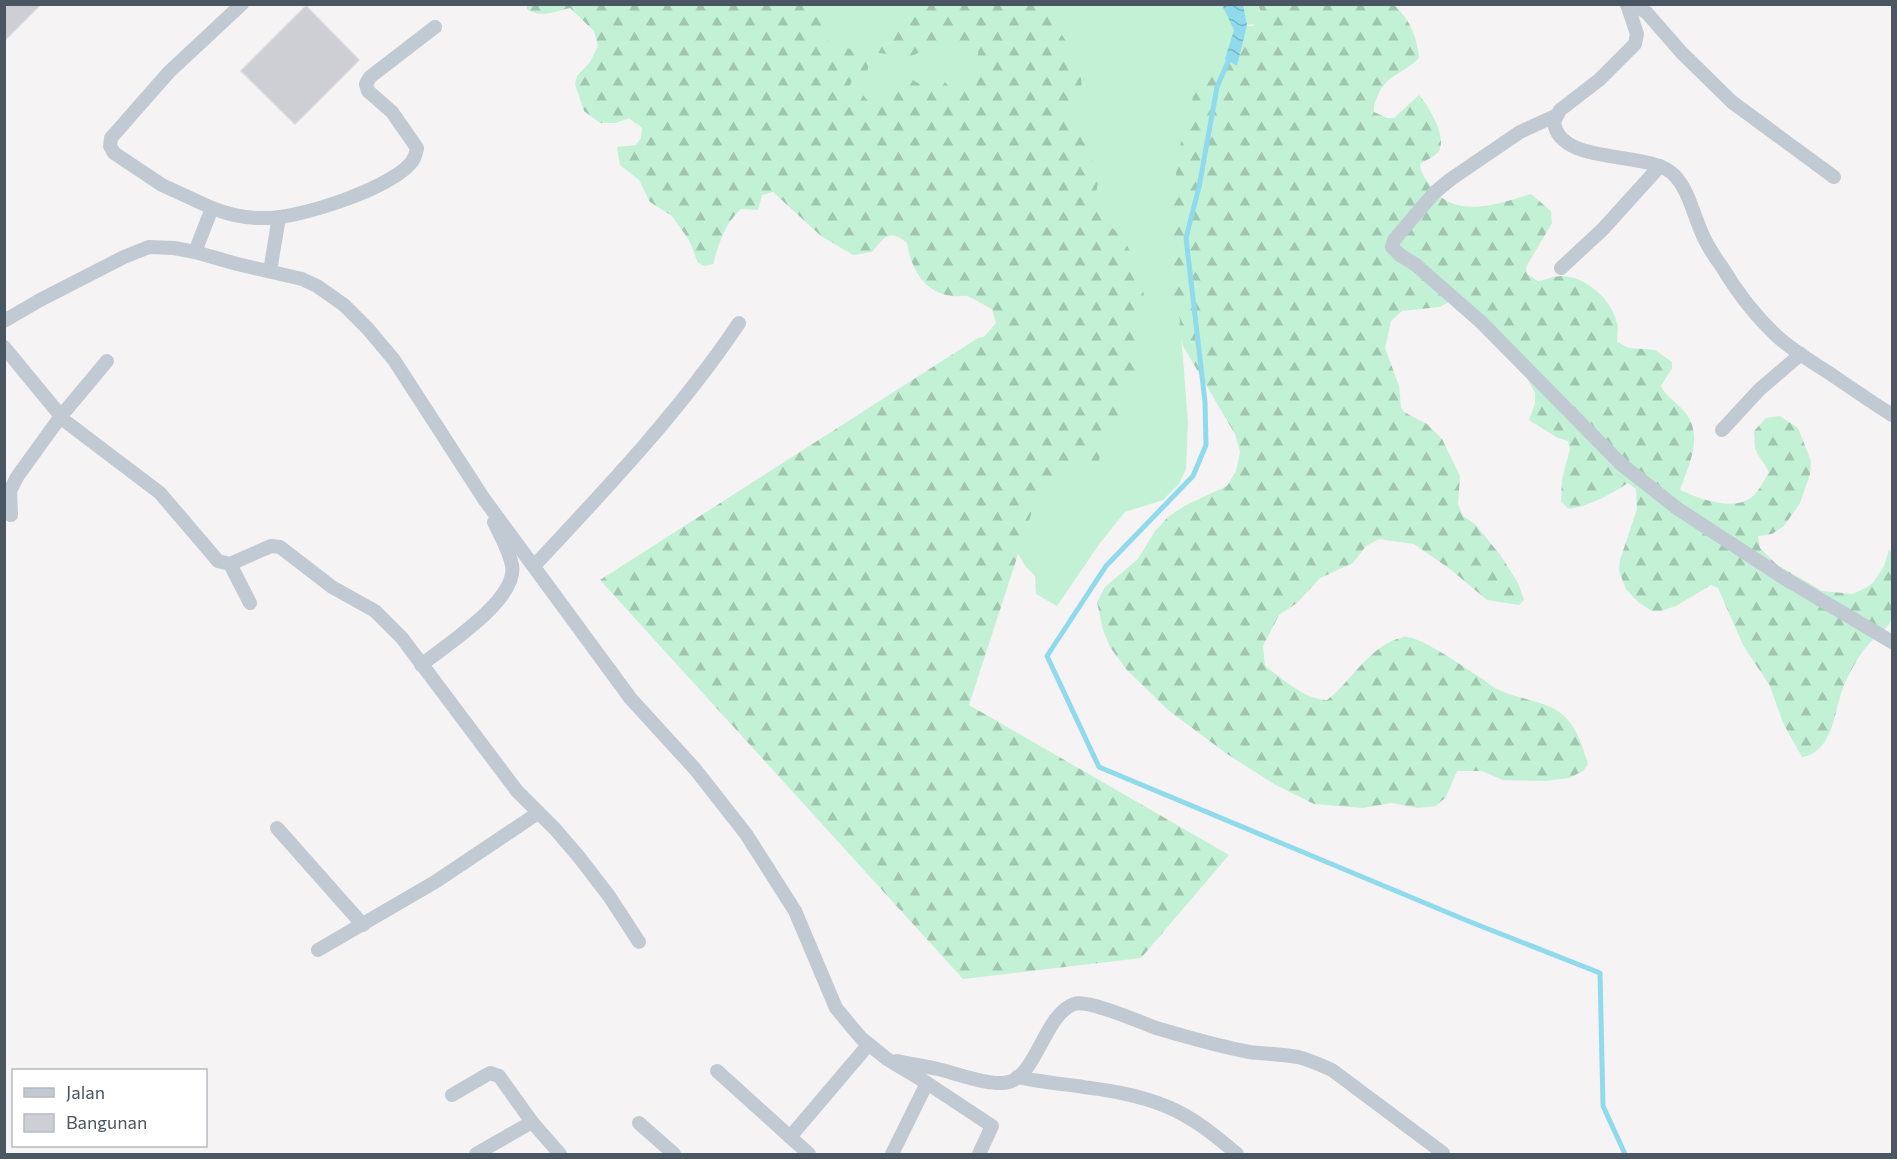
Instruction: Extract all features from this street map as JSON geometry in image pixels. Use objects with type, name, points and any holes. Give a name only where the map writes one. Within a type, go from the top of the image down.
[{"type":"street","points":[[242,4],[169,72],[111,138],[110,146],[114,153],[162,185],[212,208],[262,219],[318,208],[363,193],[410,165],[417,148],[411,136],[392,112],[368,91],[366,84],[370,77],[435,27]]},
{"type":"street","points":[[1834,177],[1732,102],[1681,52],[1647,13],[1638,7],[1627,5],[1637,34],[1635,44],[1599,81],[1555,116],[1520,132],[1451,179],[1425,203],[1394,240],[1392,247],[1416,265],[1480,322],[1622,464],[1668,501],[1785,578],[1893,642]]},
{"type":"street","points":[[1555,116],[1554,126],[1557,132],[1574,146],[1599,154],[1660,166],[1668,170],[1678,180],[1707,243],[1740,293],[1773,332],[1801,354],[1893,415]]},
{"type":"street","points":[[1561,268],[1603,230],[1660,166]]},
{"type":"street","points":[[195,252],[212,208]]},
{"type":"street","points":[[270,272],[279,217]]},
{"type":"street","points":[[4,321],[40,300],[132,254],[149,248],[174,248],[195,252],[303,279],[344,305],[394,360],[484,499],[631,699],[695,769],[746,834],[795,911],[836,1008],[861,1038],[887,1059],[992,1126],[979,1155]]},
{"type":"street","points":[[534,566],[660,428],[718,354],[739,323]]},
{"type":"street","points":[[4,348],[61,416],[160,493],[218,561],[230,564],[271,546],[285,549],[332,587],[384,618],[517,792],[579,857],[609,896],[639,942]]},
{"type":"street","points":[[1722,430],[1760,389],[1801,354]]},
{"type":"street","points":[[11,515],[9,502],[13,484],[61,416],[107,361]]},
{"type":"street","points":[[421,665],[500,600],[511,581],[512,566],[484,499]]},
{"type":"street","points":[[230,564],[250,603]]},
{"type":"street","points":[[318,950],[464,864],[538,813]]},
{"type":"street","points":[[277,828],[363,925]]},
{"type":"street","points":[[887,1059],[999,1083],[1009,1082],[1029,1064],[1044,1037],[1067,1007],[1077,1003],[1094,1005],[1137,1022],[1198,1040],[1250,1052],[1298,1057],[1314,1062],[1332,1070],[1443,1153]]},
{"type":"street","points":[[790,1137],[869,1044]]},
{"type":"street","points":[[717,1071],[809,1155]]},
{"type":"street","points":[[452,1095],[495,1073],[560,1155]]},
{"type":"street","points":[[1017,1077],[1141,1098],[1167,1107],[1188,1117],[1237,1155]]},
{"type":"street","points":[[892,1155],[927,1083]]},
{"type":"street","points":[[476,1155],[532,1122]]},
{"type":"street","points":[[639,1123],[674,1155]]},
{"type":"green space","points":[[527,5],[808,5],[808,10],[822,19],[827,40],[862,55],[867,60],[866,76],[852,80],[849,88],[862,94],[871,104],[882,102],[899,78],[911,79],[923,86],[942,78],[952,91],[976,89],[978,52],[961,42],[945,43],[908,57],[872,52],[923,5],[1041,5],[1063,36],[1076,61],[1081,86],[1079,97],[1067,117],[1072,127],[1082,137],[1082,141],[1087,141],[1098,183],[1095,197],[1104,220],[1125,240],[1141,279],[1145,301],[1138,322],[1142,336],[1136,374],[1124,396],[1126,412],[1103,444],[1098,465],[1094,470],[1090,470],[1080,460],[1074,462],[1069,472],[1059,481],[1038,493],[969,705],[1229,855],[1141,958],[963,979],[600,580],[978,338],[984,337],[996,323],[992,309],[967,296],[942,294],[927,285],[916,270],[907,243],[896,236],[887,237],[872,252],[853,255],[821,236],[773,192],[762,195],[758,210],[741,209],[730,221],[713,264],[705,266],[698,263],[689,240],[672,216],[650,202],[639,180],[620,165],[617,147],[636,145],[641,138],[642,128],[629,118],[616,123],[600,123],[584,111],[575,84],[577,76],[590,62],[598,46],[594,31],[570,8],[542,14],[527,9]]},
{"type":"green space","points":[[796,5],[989,5],[983,39],[988,110],[861,114]]},
{"type":"green space","points":[[1020,5],[1258,5],[1261,24],[1237,25],[1180,320],[1188,423],[1186,469],[1179,484],[1163,500],[1125,512],[1100,543],[1057,606],[1036,594],[1035,576],[1026,567],[998,520]]},
{"type":"green space","points":[[1258,5],[1394,5],[1400,11],[1412,29],[1419,58],[1384,84],[1377,98],[1374,112],[1387,118],[1394,118],[1419,95],[1435,120],[1441,143],[1436,154],[1420,164],[1421,170],[1429,184],[1450,203],[1477,207],[1531,194],[1551,211],[1552,223],[1526,267],[1527,274],[1538,281],[1561,276],[1580,280],[1597,291],[1610,306],[1618,328],[1617,342],[1629,348],[1655,350],[1672,362],[1672,368],[1661,386],[1690,419],[1694,439],[1691,460],[1680,490],[1706,500],[1727,504],[1745,501],[1760,488],[1769,472],[1755,449],[1754,431],[1766,418],[1780,416],[1798,428],[1811,461],[1810,474],[1800,503],[1784,526],[1772,534],[1758,536],[1760,548],[1776,564],[1822,591],[1853,594],[1873,583],[1884,566],[1889,550],[1892,553],[1892,618],[1884,630],[1864,649],[1854,664],[1844,685],[1831,728],[1821,747],[1802,757],[1783,723],[1770,686],[1743,645],[1718,588],[1711,585],[1676,606],[1661,611],[1652,611],[1638,602],[1626,589],[1619,571],[1620,560],[1637,509],[1636,489],[1628,483],[1600,499],[1569,509],[1561,502],[1562,479],[1570,449],[1568,441],[1558,438],[1529,420],[1535,404],[1535,393],[1517,359],[1452,300],[1440,307],[1402,311],[1391,321],[1385,348],[1399,386],[1401,407],[1404,412],[1427,424],[1442,439],[1460,476],[1458,504],[1463,516],[1475,524],[1501,556],[1518,583],[1524,600],[1519,605],[1487,600],[1450,569],[1414,544],[1379,539],[1366,546],[1353,563],[1320,578],[1297,603],[1279,615],[1263,646],[1265,666],[1302,692],[1327,700],[1381,647],[1404,637],[1411,638],[1444,654],[1497,689],[1549,706],[1563,715],[1576,731],[1581,744],[1588,764],[1583,771],[1569,778],[1546,781],[1503,780],[1482,771],[1457,771],[1446,797],[1436,806],[1418,808],[1392,803],[1363,808],[1314,804],[1274,784],[1227,754],[1168,710],[1127,670],[1110,647],[1103,630],[1097,602],[1105,587],[1138,559],[1155,531],[1168,517],[1184,506],[1227,486],[1236,471],[1240,452],[1235,434],[1183,346],[1179,330],[1180,320],[1169,279],[1170,223],[1179,150],[1193,97],[1221,53],[1228,50],[1244,26],[1253,26],[1260,10]]},
{"type":"water","points":[[1222,5],[1243,5],[1247,25],[1237,66],[1225,59],[1234,30]]},
{"type":"building","points":[[4,4],[41,4],[4,41]]},
{"type":"building","points":[[306,6],[359,60],[295,124],[241,71]]},
{"type":"waterway","points":[[1230,57],[1217,87],[1199,187],[1186,238],[1205,402],[1206,445],[1193,476],[1106,566],[1047,656],[1099,767],[1468,921],[1600,973],[1603,1106],[1625,1154]]}]
